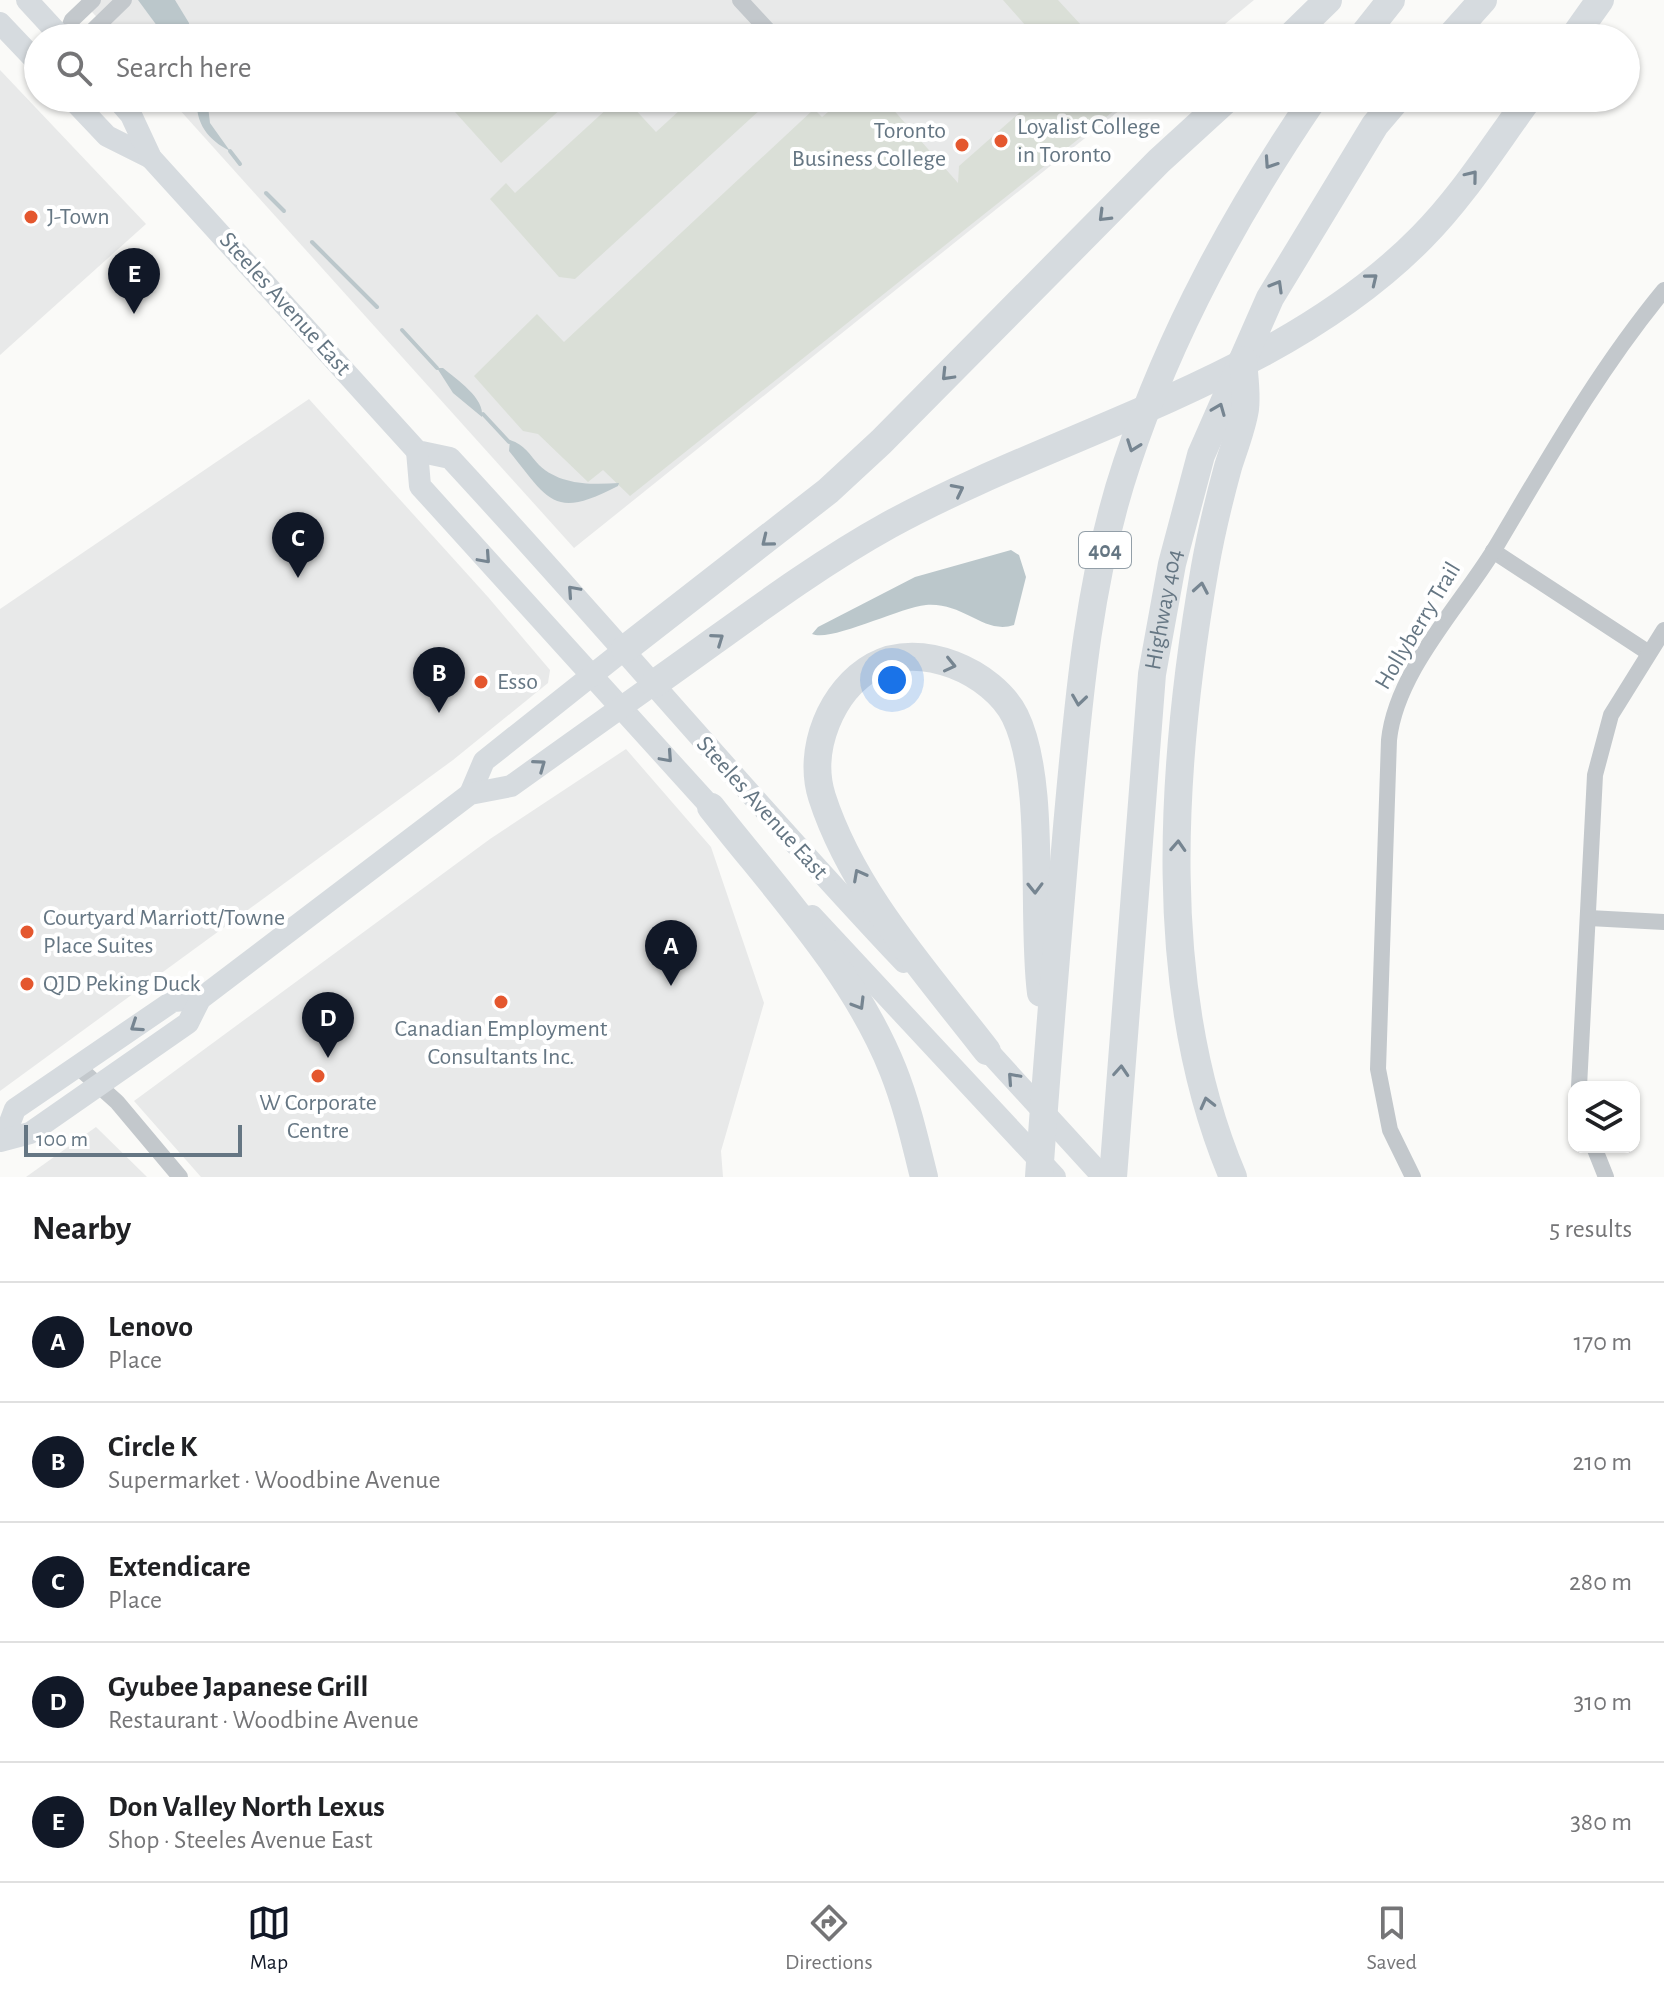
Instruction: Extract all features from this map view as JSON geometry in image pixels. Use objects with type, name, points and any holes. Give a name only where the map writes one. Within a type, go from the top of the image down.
[{"type":"highway","points":[[1303,24],[1328,0]]},
{"type":"highway","points":[[1372,24],[1391,0]]},
{"type":"highway","points":[[1462,24],[1483,0]]},
{"type":"highway","points":[[1583,24],[1600,0]]},
{"type":"highway","points":[[625,649],[746,558],[839,481],[1159,161],[1213,112]]},
{"type":"highway","name":"404","points":[[1039,1177],[1077,718],[1097,583],[1126,465],[1165,360],[1197,292],[1255,186],[1305,112]]},
{"type":"highway","name":"Highway 404","points":[[1113,1177],[1152,674],[1172,564],[1201,455],[1270,298],[1320,211],[1386,112]]},
{"type":"highway","points":[[654,684],[813,571],[889,526],[1242,362],[1318,319],[1370,282],[1423,237],[1518,112]]},
{"type":"highway","points":[[1233,1177],[1210,1117],[1195,1055],[1178,953],[1176,885],[1192,640],[1213,521],[1245,408],[1243,356]]},
{"type":"highway","points":[[987,1051],[872,899],[821,796],[817,764],[823,734],[841,692],[875,665],[913,657],[962,667],[996,689],[1015,716],[1029,759],[1035,949],[1048,1048]]},
{"type":"highway","points":[[711,807],[836,967],[868,1019],[893,1070],[924,1177]]},
{"type":"main road","points":[[27,0],[50,24]]},
{"type":"main road","points":[[0,23],[24,48]]},
{"type":"main road","name":"Steeles Avenue East","points":[[84,112],[107,136],[151,158]]},
{"type":"main road","name":"Steeles Avenue East","points":[[128,112],[151,158],[417,451],[450,458],[625,649],[739,783],[1103,1177]]},
{"type":"main road","name":"Steeles Avenue East","points":[[417,451],[420,486],[711,807],[1055,1177]]},
{"type":"main road","points":[[470,794],[484,761],[625,649]]},
{"type":"main road","points":[[2,1139],[30,1133],[188,1023],[200,999],[470,794],[511,786],[654,684]]},
{"type":"main road","points":[[2,1139],[15,1109],[173,1001],[200,999]]},
{"type":"street","points":[[70,24],[93,0]]},
{"type":"street","points":[[99,24],[124,0]]},
{"type":"street","points":[[740,0],[762,24]]},
{"type":"street","name":"Hollyberry Trail","points":[[1413,1177],[1388,1124],[1378,1069],[1390,736],[1405,685],[1493,551],[1598,381],[1664,290]]},
{"type":"street","points":[[1493,551],[1649,653]]},
{"type":"street","points":[[1579,1081],[1595,775],[1601,741],[1625,687],[1664,630]]},
{"type":"street","points":[[1589,918],[1664,922]]},
{"type":"street","points":[[77,1066],[117,1102],[180,1177]]},
{"type":"street","points":[[1596,1153],[1606,1177]]},
{"type":"shaded area","points":[[81,0],[1254,0],[1225,24],[103,24]]},
{"type":"shaded area","points":[[138,0],[175,0],[189,24],[156,24]]},
{"type":"shaded area","points":[[1003,0],[1058,0],[1080,24],[1024,24]]},
{"type":"shaded area","points":[[0,70],[24,95],[24,112],[40,112],[146,224],[0,355]]},
{"type":"shaded area","points":[[182,112],[1118,112],[574,548]]},
{"type":"shaded area","points":[[198,112],[209,112],[210,123],[230,151],[209,136]]},
{"type":"shaded area","points":[[455,112],[557,112],[501,163]]},
{"type":"shaded area","points":[[603,112],[638,112],[656,132],[678,112],[758,112],[575,279],[559,277],[490,199],[506,183],[515,193]]},
{"type":"shaded area","points":[[811,112],[817,112],[822,117],[828,112],[895,112],[958,183],[959,166],[1020,112],[1112,112],[630,496],[603,470],[588,482],[538,434],[523,431],[474,376],[537,314],[564,342]]},
{"type":"shaded area","points":[[437,368],[443,368],[475,396],[482,417],[453,393]]},
{"type":"shaded area","points":[[309,399],[550,670],[548,683],[453,760],[0,1091],[0,609]]},
{"type":"shaded area","points":[[510,440],[523,447],[539,465],[556,477],[587,483],[619,483],[618,486],[580,502],[555,500],[534,483],[509,451]]},
{"type":"shaded area","points":[[1011,550],[1019,555],[1026,577],[1014,625],[993,626],[952,608],[926,605],[834,633],[812,634],[818,627],[915,577]]},
{"type":"shaded area","points":[[626,749],[711,847],[764,1003],[721,1151],[723,1177],[201,1177],[134,1101],[490,839]]},
{"type":"shaded area","points":[[96,1127],[147,1177],[26,1177]]},
{"type":"waterway","points":[[230,151],[240,164]]},
{"type":"waterway","points":[[266,193],[284,211]]},
{"type":"waterway","points":[[312,242],[377,307]]},
{"type":"waterway","points":[[402,330],[437,368]]},
{"type":"waterway","points":[[483,414],[509,442]]},
{"type":"place","name":"Loyalist College in Toronto","points":[[1001,141]]},
{"type":"place","name":"Toronto Business College","points":[[962,145]]},
{"type":"place","name":"J-Town","points":[[31,217]]},
{"type":"place","name":"Don Valley North Lexus","points":[[134,314]]},
{"type":"place","name":"Extendicare","points":[[298,578]]},
{"type":"place","name":"Esso","points":[[481,682]]},
{"type":"place","name":"Circle K","points":[[439,713]]},
{"type":"place","name":"Courtyard Marriott/Towne Place Suites","points":[[27,932]]},
{"type":"place","name":"QJD Peking Duck","points":[[27,984]]},
{"type":"place","name":"Lenovo","points":[[671,986]]},
{"type":"place","name":"Canadian Employment Consultants Inc.","points":[[501,1002]]},
{"type":"place","name":"Gyubee Japanese Grill","points":[[328,1058]]},
{"type":"place","name":"W Corporate Centre","points":[[318,1076]]}]
